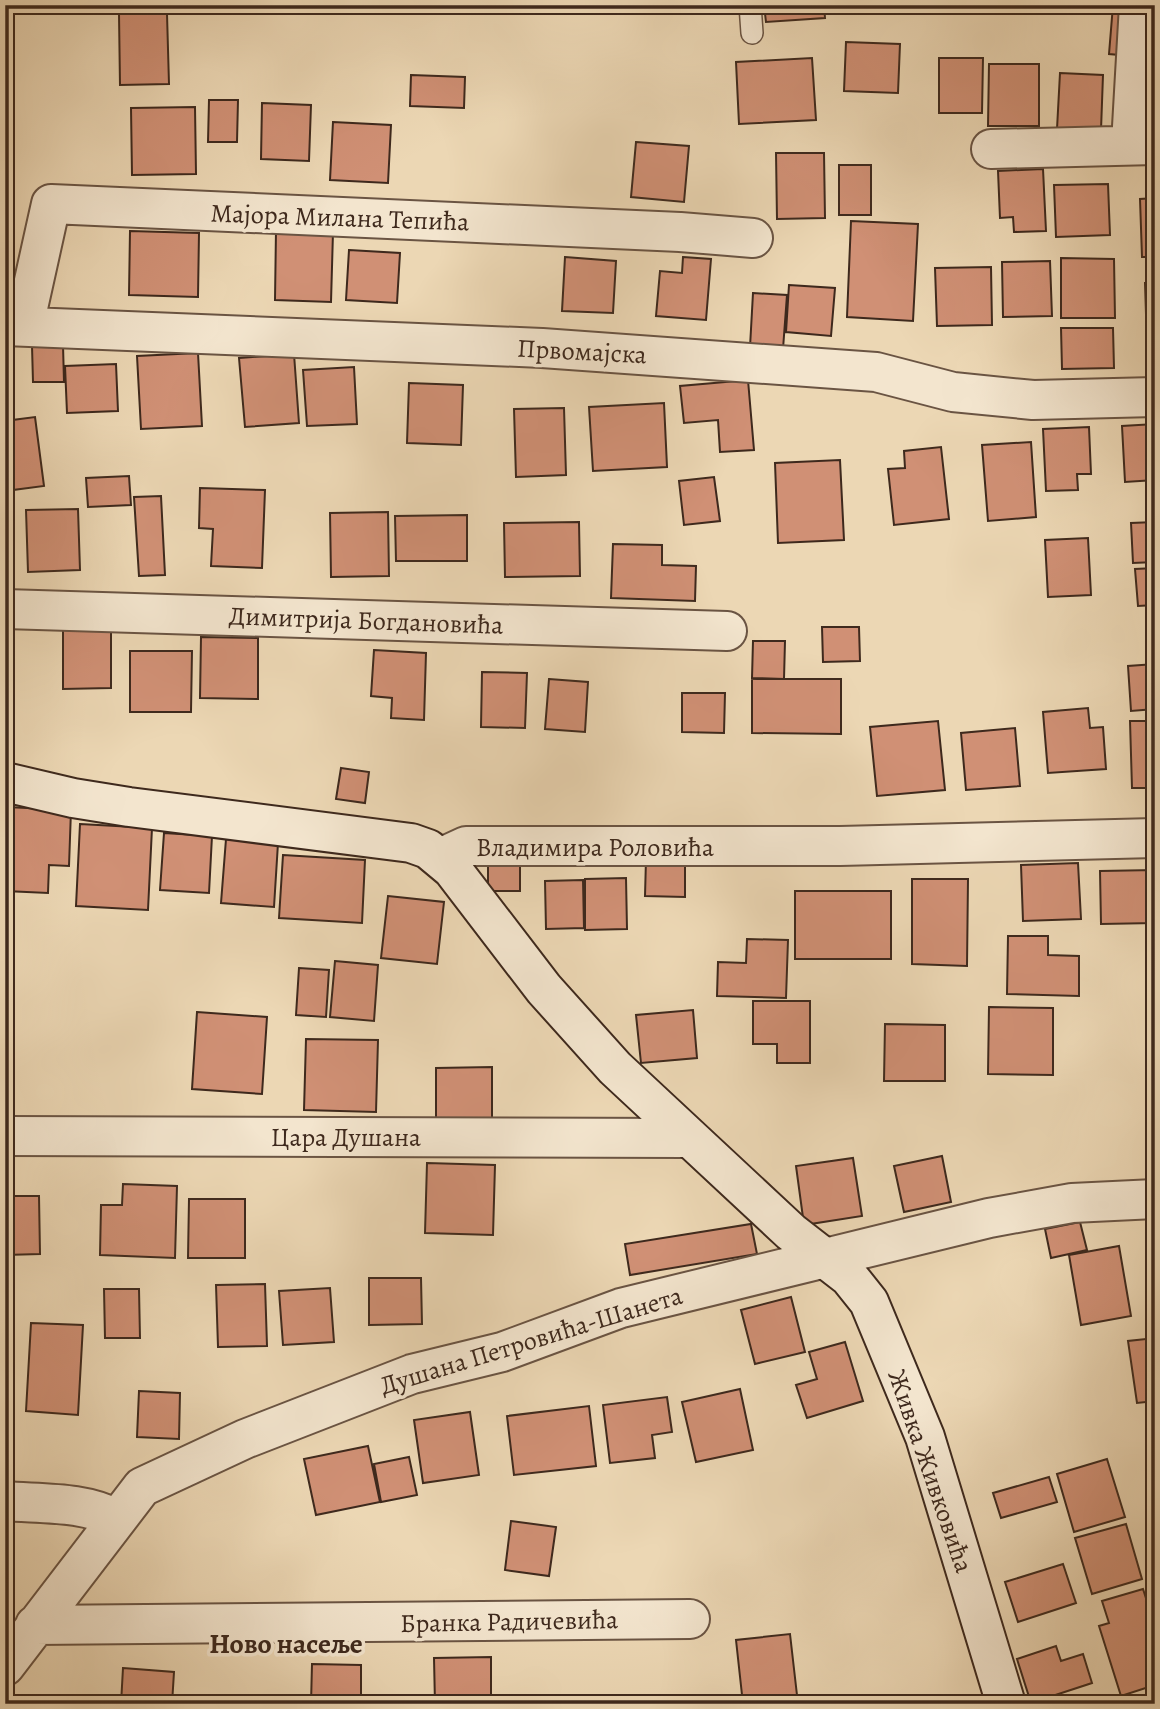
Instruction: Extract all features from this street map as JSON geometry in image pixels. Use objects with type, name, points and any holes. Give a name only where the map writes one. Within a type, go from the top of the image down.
[{"type":"street","points":[[991,149],[1143,144],[1139,5]]},
{"type":"street","name":"Мајора Милана Тепића","points":[[15,326],[51,204],[666,231],[753,238]]},
{"type":"street","name":"Првомајска","points":[[15,326],[542,348],[877,372],[953,392],[1033,400],[1155,397]]},
{"type":"street","name":"Димитрија Богдановића","points":[[5,609],[727,631]]},
{"type":"street","name":"Владимира Роловића","points":[[5,782],[73,798],[129,807],[411,843],[440,858],[466,846],[840,846],[1155,838]]},
{"type":"street","name":"Живка Живковића","points":[[440,858],[460,879],[544,989],[615,1068],[687,1138],[791,1232],[849,1277],[869,1302],[920,1424],[1006,1704]]},
{"type":"street","name":"Цара Душана","points":[[5,1136],[687,1138]]},
{"type":"street","name":"Душана Петровића-Шанета","points":[[5,1666],[142,1486],[245,1438],[412,1374],[502,1352],[621,1308],[824,1256],[989,1218],[1072,1203],[1155,1199]]},
{"type":"street","points":[[5,1501],[86,1508],[116,1519]]},
{"type":"street","name":"Бранка Радичевића","points":[[35,1625],[690,1619]]},
{"type":"lane","points":[[750,5],[752,33]]},
{"type":"building","points":[[5,5],[9,5],[12,38],[5,39]]},
{"type":"building","points":[[764,5],[824,5],[825,18],[766,22]]},
{"type":"building","points":[[1113,5],[1134,5],[1130,56],[1109,54]]},
{"type":"building","points":[[119,14],[167,14],[169,84],[120,85]]},
{"type":"building","points":[[846,42],[900,44],[898,93],[844,91]]},
{"type":"building","points":[[812,58],[816,120],[739,124],[736,62]]},
{"type":"building","points":[[939,58],[983,58],[982,113],[939,113]]},
{"type":"building","points":[[989,64],[1039,64],[1039,126],[988,126]]},
{"type":"building","points":[[1060,73],[1103,75],[1101,130],[1057,129]]},
{"type":"building","points":[[411,75],[465,77],[464,108],[410,106]]},
{"type":"building","points":[[209,100],[238,100],[237,142],[208,142]]},
{"type":"building","points":[[262,103],[311,105],[309,161],[261,159]]},
{"type":"building","points":[[195,107],[196,174],[132,175],[131,108]]},
{"type":"building","points":[[333,122],[391,125],[388,183],[330,180]]},
{"type":"building","points":[[636,142],[689,146],[684,202],[631,197]]},
{"type":"building","points":[[776,153],[824,153],[825,218],[777,219]]},
{"type":"building","points":[[839,165],[871,165],[871,215],[839,215]]},
{"type":"building","points":[[1043,169],[1046,231],[1014,232],[1013,217],[1000,218],[998,171]]},
{"type":"building","points":[[1108,184],[1110,235],[1056,237],[1054,185]]},
{"type":"building","points":[[1155,198],[1155,257],[1142,257],[1140,199]]},
{"type":"building","points":[[851,221],[918,224],[913,321],[847,317]]},
{"type":"building","points":[[276,230],[333,232],[331,302],[275,300]]},
{"type":"building","points":[[130,231],[199,233],[198,297],[129,295]]},
{"type":"building","points":[[349,250],[400,253],[397,303],[346,300]]},
{"type":"building","points":[[565,257],[616,261],[613,313],[562,311]]},
{"type":"building","points":[[683,257],[711,259],[706,320],[656,316],[660,271],[682,273]]},
{"type":"building","points":[[1061,258],[1114,259],[1115,318],[1061,318]]},
{"type":"building","points":[[1050,261],[1052,316],[1003,317],[1002,262]]},
{"type":"building","points":[[991,267],[992,325],[937,326],[935,268]]},
{"type":"building","points":[[1145,283],[1155,283],[1155,345],[1147,345]]},
{"type":"building","points":[[789,285],[835,288],[831,336],[786,332]]},
{"type":"building","points":[[753,293],[787,295],[783,349],[750,347]]},
{"type":"building","points":[[1061,328],[1113,328],[1114,368],[1062,369]]},
{"type":"building","points":[[63,345],[64,382],[33,382],[32,346]]},
{"type":"building","points":[[198,353],[202,426],[141,429],[137,356]]},
{"type":"building","points":[[294,354],[299,423],[245,427],[239,358]]},
{"type":"building","points":[[116,364],[118,411],[67,413],[65,366]]},
{"type":"building","points":[[354,367],[357,424],[307,426],[303,370]]},
{"type":"building","points":[[748,380],[754,450],[720,452],[718,420],[684,423],[680,386]]},
{"type":"building","points":[[409,383],[463,385],[461,445],[407,443]]},
{"type":"building","points":[[664,403],[667,467],[593,471],[589,407]]},
{"type":"building","points":[[564,408],[566,475],[516,477],[514,409]]},
{"type":"building","points":[[35,417],[44,486],[5,491],[5,421]]},
{"type":"building","points":[[1155,424],[1155,480],[1125,482],[1122,426]]},
{"type":"building","points":[[1089,427],[1091,474],[1077,474],[1078,490],[1046,491],[1043,429]]},
{"type":"building","points":[[1031,442],[1036,517],[988,521],[982,445]]},
{"type":"building","points":[[941,447],[949,519],[894,525],[888,469],[905,468],[904,451]]},
{"type":"building","points":[[840,460],[844,540],[778,543],[775,463]]},
{"type":"building","points":[[129,476],[131,505],[88,507],[86,478]]},
{"type":"building","points":[[714,477],[720,521],[684,525],[679,481]]},
{"type":"building","points":[[200,488],[265,490],[262,568],[211,566],[213,529],[199,528]]},
{"type":"building","points":[[161,496],[165,575],[139,576],[134,497]]},
{"type":"building","points":[[78,509],[80,570],[28,572],[26,510]]},
{"type":"building","points":[[388,512],[389,576],[331,577],[330,513]]},
{"type":"building","points":[[467,515],[467,561],[396,561],[395,516]]},
{"type":"building","points":[[579,522],[580,576],[505,577],[504,523]]},
{"type":"building","points":[[1155,522],[1155,562],[1133,563],[1131,523]]},
{"type":"building","points":[[1088,538],[1091,595],[1048,597],[1045,540]]},
{"type":"building","points":[[613,544],[662,545],[662,565],[696,566],[695,601],[611,598]]},
{"type":"building","points":[[1155,568],[1155,605],[1138,606],[1135,569]]},
{"type":"building","points":[[822,627],[859,627],[860,661],[823,662]]},
{"type":"building","points":[[63,628],[111,628],[111,688],[63,689]]},
{"type":"building","points":[[201,637],[258,638],[258,699],[200,698]]},
{"type":"building","points":[[753,641],[785,641],[784,679],[752,678]]},
{"type":"building","points":[[374,650],[426,653],[424,720],[391,718],[392,698],[371,696]]},
{"type":"building","points":[[130,651],[192,651],[191,712],[130,712]]},
{"type":"building","points":[[1155,664],[1155,709],[1131,711],[1128,666]]},
{"type":"building","points":[[482,672],[527,673],[525,728],[481,727]]},
{"type":"building","points":[[549,679],[588,682],[585,732],[545,729]]},
{"type":"building","points":[[752,679],[841,679],[841,734],[752,733]]},
{"type":"building","points":[[682,693],[725,693],[724,733],[682,732]]},
{"type":"building","points":[[1088,708],[1090,728],[1103,727],[1106,769],[1048,773],[1043,712]]},
{"type":"building","points":[[938,721],[945,790],[877,796],[870,727]]},
{"type":"building","points":[[1130,721],[1155,721],[1155,788],[1132,788]]},
{"type":"building","points":[[1015,728],[1020,786],[966,790],[961,733]]},
{"type":"building","points":[[341,768],[369,772],[365,803],[336,799]]},
{"type":"building","points":[[6,807],[71,810],[69,866],[49,865],[48,893],[5,891]]},
{"type":"building","points":[[80,824],[152,828],[148,910],[76,906]]},
{"type":"building","points":[[164,833],[212,836],[209,893],[160,890]]},
{"type":"building","points":[[226,839],[278,843],[274,907],[221,903]]},
{"type":"building","points":[[283,855],[365,860],[362,923],[279,918]]},
{"type":"building","points":[[488,858],[520,858],[520,891],[488,891]]},
{"type":"building","points":[[646,859],[685,860],[685,897],[645,896]]},
{"type":"building","points":[[1078,863],[1081,919],[1023,921],[1021,865]]},
{"type":"building","points":[[1155,870],[1155,923],[1101,924],[1100,871]]},
{"type":"building","points":[[626,878],[627,929],[585,930],[585,879]]},
{"type":"building","points":[[912,879],[968,879],[967,966],[912,964]]},
{"type":"building","points":[[583,880],[584,928],[546,929],[545,881]]},
{"type":"building","points":[[795,891],[891,891],[891,959],[795,959]]},
{"type":"building","points":[[388,896],[444,902],[437,964],[381,958]]},
{"type":"building","points":[[1008,936],[1048,936],[1048,955],[1079,956],[1079,996],[1007,994]]},
{"type":"building","points":[[747,939],[788,940],[786,998],[717,996],[718,962],[746,963]]},
{"type":"building","points":[[335,961],[378,965],[374,1021],[330,1017]]},
{"type":"building","points":[[299,968],[329,970],[326,1017],[296,1015]]},
{"type":"building","points":[[753,1001],[810,1001],[810,1063],[777,1063],[777,1044],[753,1044]]},
{"type":"building","points":[[989,1007],[1053,1008],[1053,1075],[988,1074]]},
{"type":"building","points":[[693,1010],[697,1058],[641,1063],[636,1015]]},
{"type":"building","points":[[197,1012],[267,1017],[262,1094],[192,1089]]},
{"type":"building","points":[[885,1024],[945,1025],[945,1081],[884,1081]]},
{"type":"building","points":[[306,1039],[378,1040],[376,1112],[304,1110]]},
{"type":"building","points":[[492,1067],[492,1119],[436,1119],[436,1068]]},
{"type":"building","points":[[942,1156],[951,1202],[904,1212],[894,1166]]},
{"type":"building","points":[[853,1158],[862,1216],[804,1225],[796,1166]]},
{"type":"building","points":[[427,1163],[495,1165],[493,1235],[425,1233]]},
{"type":"building","points":[[123,1184],[177,1186],[175,1258],[100,1255],[101,1205],[122,1205]]},
{"type":"building","points":[[5,1196],[39,1196],[40,1254],[5,1255]]},
{"type":"building","points":[[189,1199],[245,1199],[245,1258],[188,1258]]},
{"type":"building","points":[[1080,1222],[1087,1250],[1051,1258],[1045,1229]]},
{"type":"building","points":[[751,1224],[757,1254],[630,1275],[625,1244]]},
{"type":"building","points":[[1119,1246],[1131,1316],[1081,1325],[1069,1255]]},
{"type":"building","points":[[369,1278],[421,1278],[422,1324],[369,1325]]},
{"type":"building","points":[[265,1284],[267,1346],[218,1347],[216,1285]]},
{"type":"building","points":[[330,1288],[334,1342],[283,1345],[279,1291]]},
{"type":"building","points":[[104,1289],[139,1289],[140,1338],[105,1338]]},
{"type":"building","points":[[791,1297],[805,1352],[755,1364],[741,1310]]},
{"type":"building","points":[[31,1323],[83,1325],[78,1415],[26,1411]]},
{"type":"building","points":[[1155,1338],[1155,1401],[1137,1403],[1128,1341]]},
{"type":"building","points":[[845,1342],[863,1401],[807,1418],[796,1385],[817,1379],[809,1352]]},
{"type":"building","points":[[740,1389],[753,1450],[696,1462],[682,1402]]},
{"type":"building","points":[[139,1391],[180,1393],[179,1439],[137,1437]]},
{"type":"building","points":[[667,1397],[672,1432],[652,1435],[655,1458],[610,1463],[603,1405]]},
{"type":"building","points":[[589,1406],[596,1466],[514,1475],[507,1416]]},
{"type":"building","points":[[470,1412],[479,1475],[423,1483],[414,1420]]},
{"type":"building","points":[[368,1446],[380,1502],[316,1515],[304,1459]]},
{"type":"building","points":[[409,1457],[417,1495],[381,1502],[374,1464]]},
{"type":"building","points":[[1107,1459],[1125,1517],[1074,1532],[1057,1474]]},
{"type":"building","points":[[1049,1477],[1057,1502],[1001,1518],[993,1493]]},
{"type":"building","points":[[511,1521],[556,1527],[549,1576],[505,1570]]},
{"type":"building","points":[[1126,1524],[1142,1579],[1092,1594],[1075,1538]]},
{"type":"building","points":[[1063,1564],[1076,1603],[1018,1622],[1005,1582]]},
{"type":"building","points":[[1143,1589],[1155,1626],[1155,1685],[1121,1696],[1099,1626],[1109,1623],[1102,1601]]},
{"type":"building","points":[[790,1634],[798,1704],[743,1704],[736,1640]]},
{"type":"building","points":[[1056,1646],[1061,1661],[1083,1654],[1092,1683],[1031,1703],[1017,1659]]},
{"type":"building","points":[[491,1657],[491,1704],[435,1704],[434,1658]]},
{"type":"building","points":[[312,1664],[361,1665],[361,1704],[311,1704]]},
{"type":"building","points":[[123,1668],[174,1672],[172,1704],[121,1704]]},
{"type":"building","points":[[1138,1699],[1140,1704],[1121,1704]]},
{"type":"district","name":"Ново насеље","points":[[286,1643]]}]
